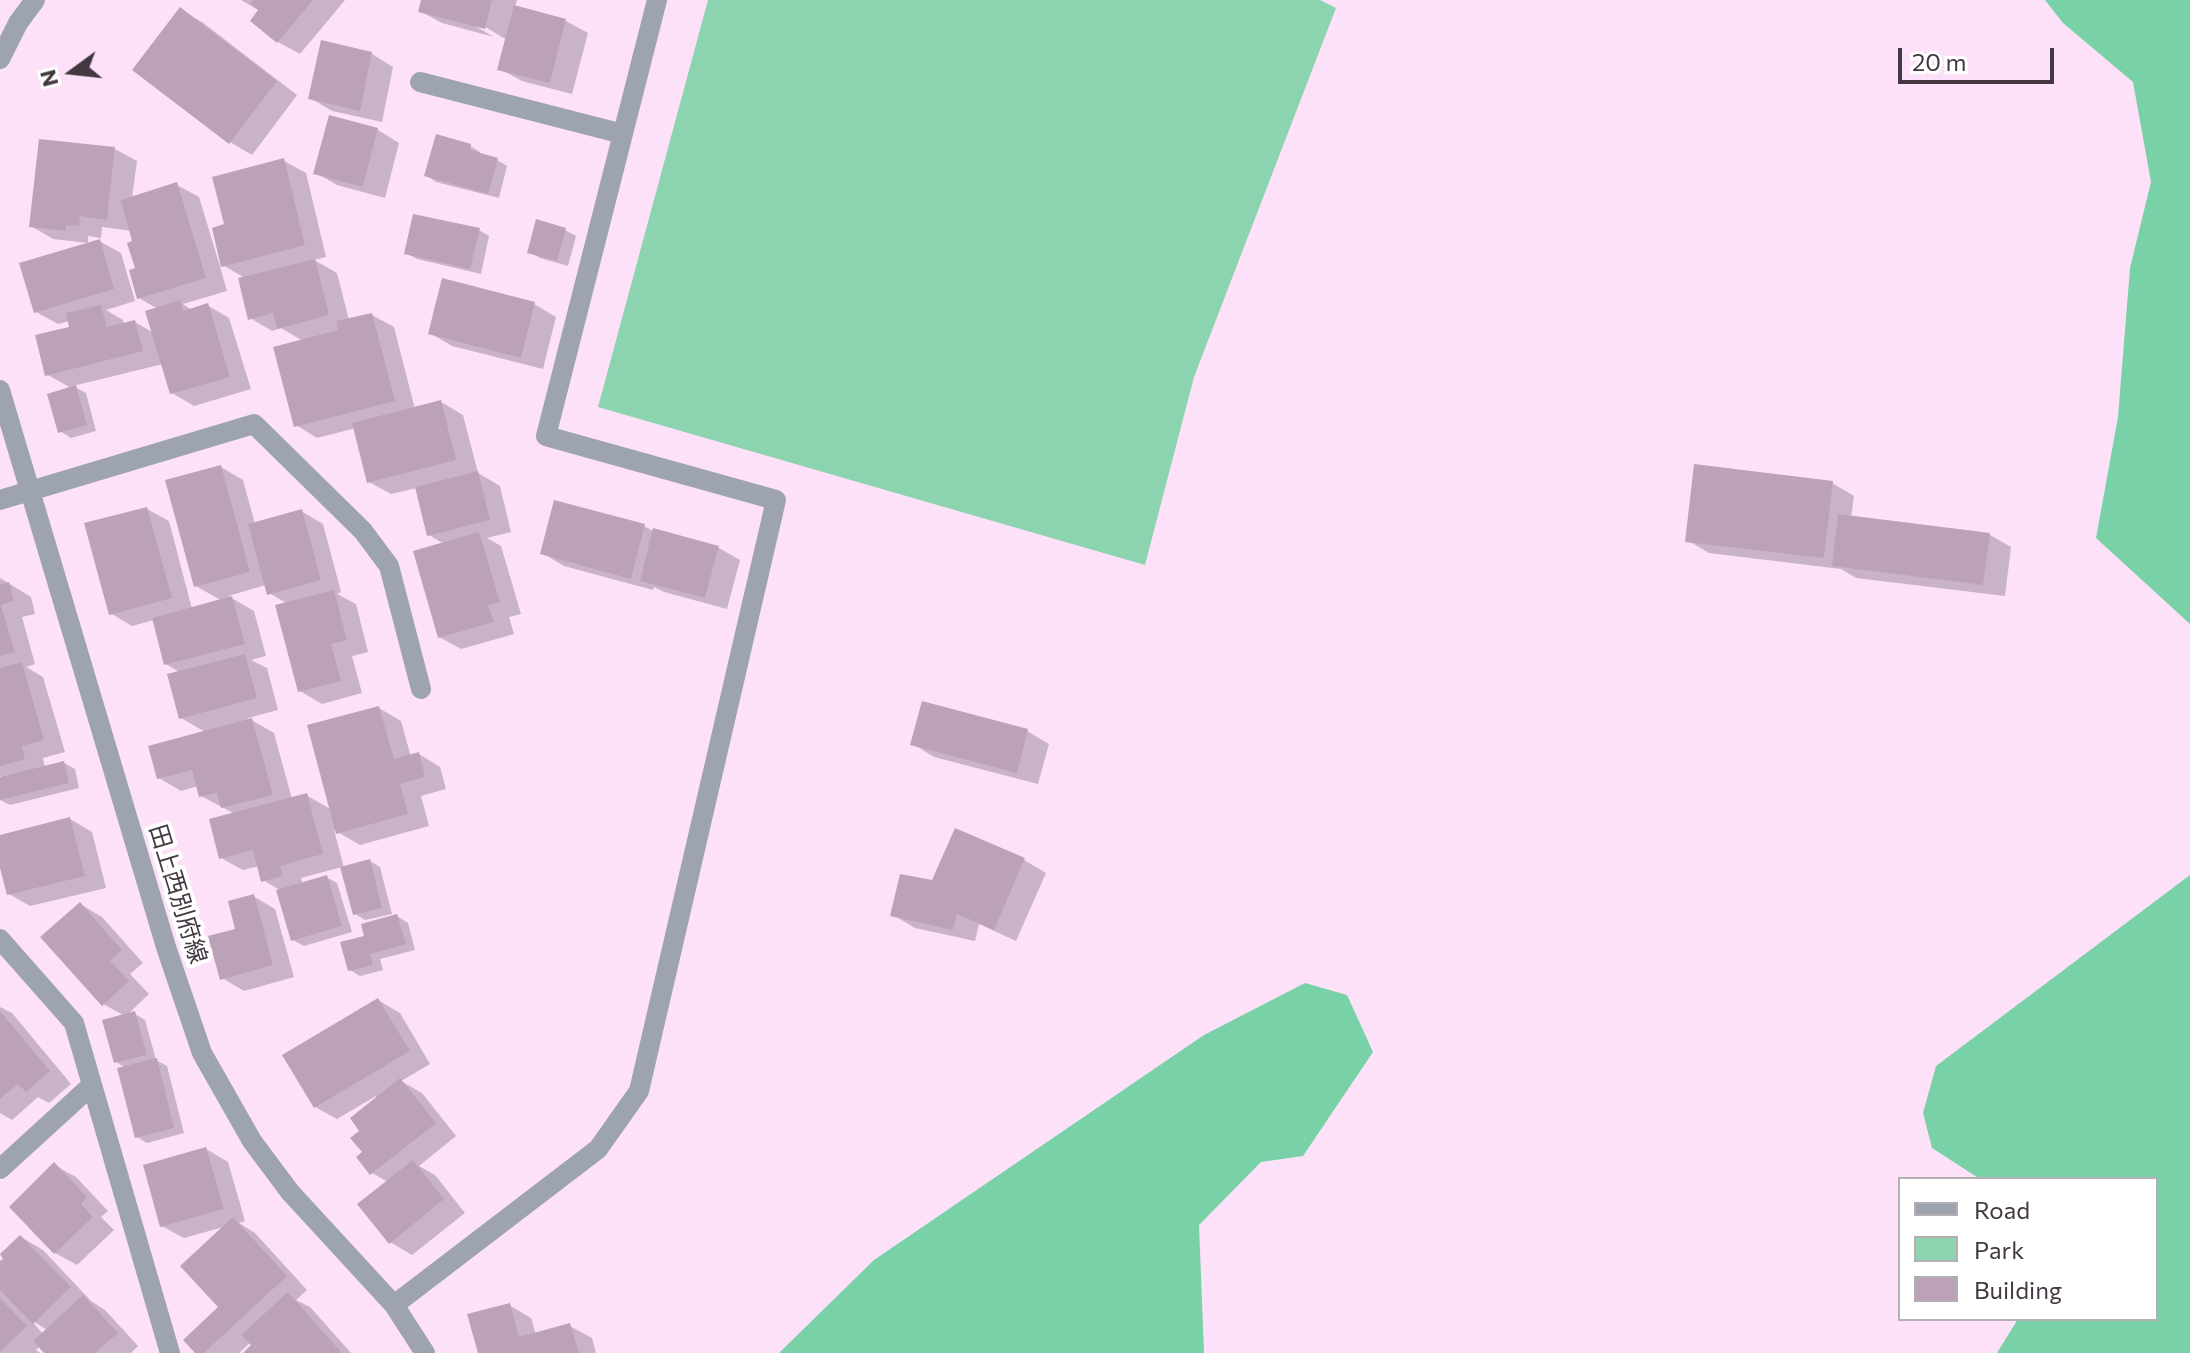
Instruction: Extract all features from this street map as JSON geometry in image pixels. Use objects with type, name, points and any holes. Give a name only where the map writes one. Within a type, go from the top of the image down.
[{"type":"street","points":[[0,59],[18,23],[35,0]]},
{"type":"street","points":[[394,1305],[598,1149],[639,1091],[776,500],[546,436],[657,0]]},
{"type":"street","points":[[420,82],[623,134]]},
{"type":"street","name":"田上西別府線","points":[[0,390],[166,947],[202,1053],[252,1141],[290,1192],[394,1305],[425,1353]]},
{"type":"street","points":[[0,500],[254,424],[363,531],[389,566],[421,689]]},
{"type":"street","points":[[0,939],[74,1023],[170,1353]]},
{"type":"street","points":[[0,1169],[92,1085]]},
{"type":"green space","points":[[708,0],[1320,0],[1336,8],[1194,377],[1145,565],[598,407]]},
{"type":"green space","points":[[2045,0],[2190,0],[2190,624],[2096,538],[2118,417],[2130,268],[2151,182],[2133,82],[2063,23]]},
{"type":"green space","points":[[2190,875],[2190,1353],[1997,1353],[2017,1321],[2158,1321],[2158,1177],[1977,1177],[1932,1148],[1923,1113],[1936,1066]]},
{"type":"green space","points":[[1305,983],[1347,995],[1373,1052],[1303,1156],[1261,1162],[1199,1225],[1204,1353],[779,1353],[874,1260],[1204,1035]]},
{"type":"building","points":[[253,0],[313,0],[277,43],[250,21],[258,10],[250,3]]},
{"type":"building","points":[[421,0],[492,0],[485,29],[418,12]]},
{"type":"building","points":[[514,5],[566,19],[550,83],[497,70]]},
{"type":"building","points":[[180,7],[277,81],[229,144],[132,70]]},
{"type":"building","points":[[321,40],[372,52],[360,111],[308,99]]},
{"type":"building","points":[[329,115],[378,128],[363,187],[313,174]]},
{"type":"building","points":[[436,134],[471,144],[470,150],[498,158],[488,194],[424,176]]},
{"type":"building","points":[[39,139],[115,147],[107,220],[80,216],[79,226],[66,225],[66,231],[29,227]]},
{"type":"building","points":[[284,158],[305,245],[221,267],[212,228],[224,224],[212,177]]},
{"type":"building","points":[[177,182],[206,278],[137,299],[129,270],[135,268],[127,243],[132,241],[121,200]]},
{"type":"building","points":[[413,214],[480,228],[470,269],[404,254]]},
{"type":"building","points":[[536,219],[566,228],[557,261],[527,253]]},
{"type":"building","points":[[100,239],[114,289],[34,313],[19,263]]},
{"type":"building","points":[[315,259],[329,315],[277,329],[273,313],[248,320],[238,278]]},
{"type":"building","points":[[442,278],[535,302],[521,358],[428,334]]},
{"type":"building","points":[[180,300],[183,311],[208,303],[230,377],[170,394],[145,311]]},
{"type":"building","points":[[101,305],[107,327],[135,320],[143,351],[45,376],[35,335],[69,327],[66,313]]},
{"type":"building","points":[[372,313],[395,401],[294,427],[273,347],[338,330],[336,321]]},
{"type":"building","points":[[76,385],[87,425],[58,433],[47,394]]},
{"type":"building","points":[[441,400],[456,460],[367,483],[352,423]]},
{"type":"building","points":[[1694,464],[1833,481],[1824,558],[1685,542]]},
{"type":"building","points":[[221,465],[250,572],[194,587],[165,480]]},
{"type":"building","points":[[478,471],[490,520],[427,536],[415,487]]},
{"type":"building","points":[[554,500],[645,524],[631,579],[540,554]]},
{"type":"building","points":[[147,507],[172,598],[109,615],[84,523]]},
{"type":"building","points":[[302,509],[321,580],[267,595],[248,524]]},
{"type":"building","points":[[1838,514],[1990,533],[1983,585],[1832,566]]},
{"type":"building","points":[[653,528],[719,546],[705,598],[640,581]]},
{"type":"building","points":[[479,532],[500,602],[488,605],[494,622],[438,638],[413,551]]},
{"type":"building","points":[[9,582],[14,601],[1,605],[15,652],[0,656],[0,585]]},
{"type":"building","points":[[334,590],[347,640],[331,644],[341,681],[298,692],[275,605]]},
{"type":"building","points":[[232,596],[245,644],[164,665],[152,618]]},
{"type":"building","points":[[245,654],[257,698],[179,719],[167,674]]},
{"type":"building","points":[[22,662],[44,740],[22,746],[25,759],[0,766],[0,668]]},
{"type":"building","points":[[922,701],[1028,729],[1017,773],[910,745]]},
{"type":"building","points":[[379,706],[394,759],[419,752],[425,777],[400,784],[408,814],[336,834],[307,725]]},
{"type":"building","points":[[252,718],[273,795],[221,808],[217,793],[199,797],[192,770],[157,779],[148,746]]},
{"type":"building","points":[[64,761],[69,783],[0,800],[0,777]]},
{"type":"building","points":[[307,793],[323,854],[280,866],[283,876],[261,882],[253,850],[219,859],[209,819]]},
{"type":"building","points":[[70,817],[85,876],[7,895],[0,868],[0,835]]},
{"type":"building","points":[[955,828],[1025,858],[994,930],[957,914],[953,930],[890,916],[900,874],[932,880]]},
{"type":"building","points":[[370,859],[382,908],[353,915],[340,867]]},
{"type":"building","points":[[327,875],[342,926],[291,941],[276,890]]},
{"type":"building","points":[[254,894],[273,965],[220,980],[208,936],[235,929],[228,901]]},
{"type":"building","points":[[80,902],[122,950],[110,961],[129,981],[102,1006],[40,937]]},
{"type":"building","points":[[397,914],[406,944],[370,954],[373,965],[348,971],[340,942],[364,936],[361,924]]},
{"type":"building","points":[[378,998],[410,1051],[314,1108],[282,1055]]},
{"type":"building","points":[[0,1011],[50,1071],[26,1092],[18,1084],[0,1099]]},
{"type":"building","points":[[135,1011],[147,1055],[114,1063],[102,1020]]},
{"type":"building","points":[[157,1058],[174,1128],[135,1138],[117,1068]]},
{"type":"building","points":[[400,1078],[436,1123],[370,1175],[356,1157],[362,1152],[350,1138],[359,1131],[350,1118]]},
{"type":"building","points":[[206,1147],[224,1209],[160,1227],[143,1165]]},
{"type":"building","points":[[413,1160],[444,1199],[389,1244],[357,1204]]},
{"type":"building","points":[[54,1162],[87,1197],[81,1204],[93,1217],[54,1254],[9,1207]]},
{"type":"building","points":[[233,1217],[287,1276],[204,1353],[195,1353],[183,1340],[218,1307],[180,1266]]},
{"type":"building","points":[[20,1235],[71,1287],[33,1324],[0,1290],[0,1261],[3,1259],[0,1254]]},
{"type":"building","points":[[288,1292],[340,1353],[243,1353],[251,1345],[241,1335]]},
{"type":"building","points":[[83,1295],[118,1333],[95,1353],[44,1353],[33,1341]]},
{"type":"building","points":[[0,1298],[27,1326],[0,1352]]},
{"type":"building","points":[[510,1303],[519,1337],[570,1323],[579,1353],[478,1353],[467,1314]]}]
